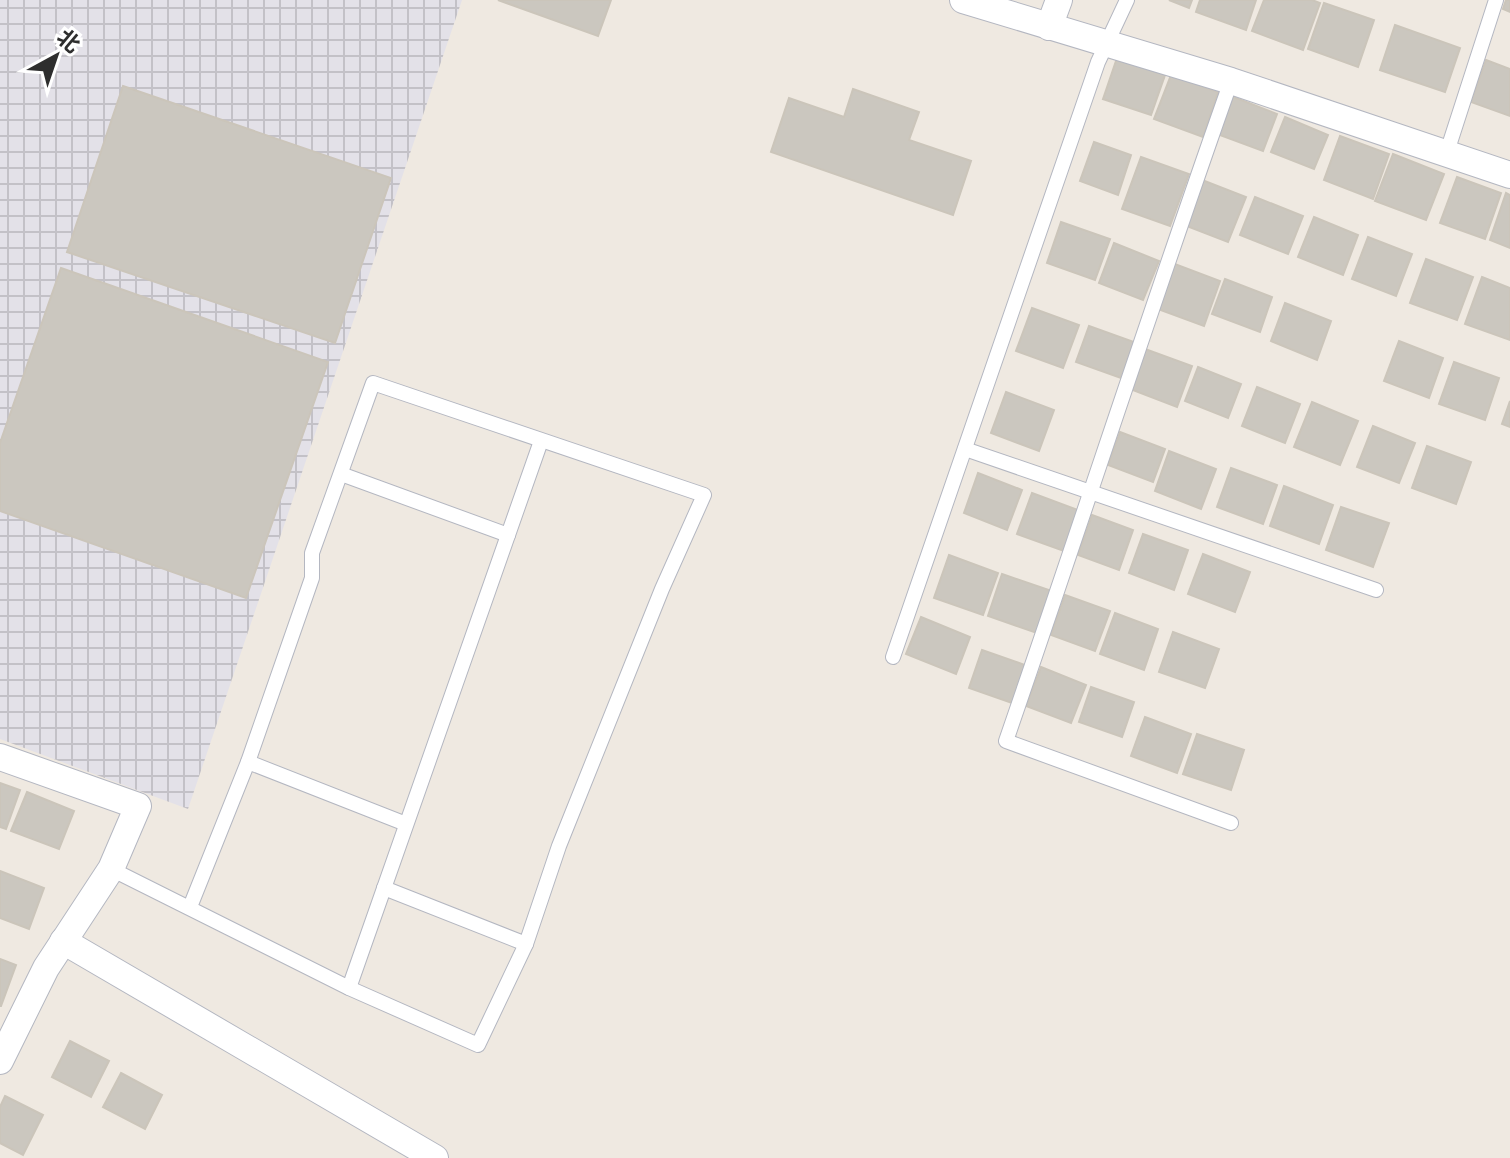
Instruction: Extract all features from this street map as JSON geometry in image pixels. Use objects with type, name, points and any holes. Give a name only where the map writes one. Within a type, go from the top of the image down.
[{"type":"street","points":[[963,0],[1231,81],[1510,175]]},
{"type":"street","points":[[1049,27],[1059,0]]},
{"type":"street","points":[[0,757],[138,806],[111,869],[46,968],[0,1061]]},
{"type":"street","points":[[63,941],[435,1158]]},
{"type":"lane","points":[[893,657],[1098,62],[1127,0]]},
{"type":"lane","points":[[1446,155],[1496,0]]},
{"type":"lane","points":[[1231,81],[1145,323],[1120,410],[1006,741],[1231,823]]},
{"type":"lane","points":[[111,869],[349,988],[478,1045],[526,944],[565,831],[662,589],[704,495],[373,383],[312,553],[312,578],[248,762],[190,907]]},
{"type":"lane","points":[[349,988],[541,441]]},
{"type":"lane","points":[[965,449],[1376,590]]},
{"type":"lane","points":[[341,474],[508,535]]},
{"type":"lane","points":[[248,762],[406,824]]},
{"type":"lane","points":[[384,888],[526,944]]},
{"type":"shaded area","points":[[0,0],[462,0],[188,809],[0,739]]},
{"type":"building","points":[[498,0],[611,0],[598,36]]},
{"type":"building","points":[[1169,0],[1192,0],[1189,8]]},
{"type":"building","points":[[1200,0],[1256,0],[1246,30],[1196,12]]},
{"type":"building","points":[[1264,0],[1312,0],[1320,3],[1303,50],[1252,31]]},
{"type":"building","points":[[1506,0],[1510,0],[1510,12],[1503,9]]},
{"type":"building","points":[[1324,3],[1374,20],[1358,67],[1308,49]]},
{"type":"building","points":[[1395,25],[1460,48],[1445,92],[1380,70]]},
{"type":"building","points":[[1117,58],[1165,75],[1151,115],[1103,99]]},
{"type":"building","points":[[1486,60],[1510,69],[1510,116],[1471,102]]},
{"type":"building","points":[[1171,75],[1218,92],[1203,137],[1154,119]]},
{"type":"building","points":[[123,86],[391,178],[335,343],[67,252]]},
{"type":"building","points":[[853,89],[919,112],[909,140],[971,161],[953,215],[771,152],[789,98],[844,117]]},
{"type":"building","points":[[1231,96],[1277,114],[1263,151],[1217,134]]},
{"type":"building","points":[[1285,117],[1328,135],[1314,169],[1271,152]]},
{"type":"building","points":[[1340,136],[1389,154],[1373,199],[1324,180]]},
{"type":"building","points":[[1094,142],[1131,155],[1118,195],[1080,181]]},
{"type":"building","points":[[1393,154],[1444,174],[1426,220],[1375,201]]},
{"type":"building","points":[[1141,157],[1189,174],[1170,226],[1122,209]]},
{"type":"building","points":[[1457,177],[1501,193],[1485,239],[1440,223]]},
{"type":"building","points":[[1202,180],[1246,197],[1228,242],[1184,225]]},
{"type":"building","points":[[1506,193],[1510,195],[1510,248],[1490,240]]},
{"type":"building","points":[[1255,197],[1303,216],[1288,254],[1240,235]]},
{"type":"building","points":[[1314,217],[1358,235],[1343,275],[1298,257]]},
{"type":"building","points":[[1061,222],[1110,239],[1095,280],[1047,263]]},
{"type":"building","points":[[1368,237],[1412,254],[1396,296],[1352,279]]},
{"type":"building","points":[[1114,243],[1159,261],[1143,300],[1099,283]]},
{"type":"building","points":[[1426,259],[1473,277],[1457,320],[1410,303]]},
{"type":"building","points":[[1172,263],[1220,281],[1204,326],[1155,308]]},
{"type":"building","points":[[61,268],[328,362],[246,598],[0,511],[0,443]]},
{"type":"building","points":[[1482,277],[1510,288],[1510,340],[1465,324]]},
{"type":"building","points":[[1225,279],[1272,297],[1260,332],[1212,314]]},
{"type":"building","points":[[1285,303],[1331,321],[1317,360],[1271,341]]},
{"type":"building","points":[[1032,308],[1079,325],[1063,368],[1016,351]]},
{"type":"building","points":[[1089,326],[1134,342],[1121,378],[1076,362]]},
{"type":"building","points":[[1399,341],[1443,358],[1429,398],[1384,381]]},
{"type":"building","points":[[1145,349],[1192,366],[1177,407],[1130,389]]},
{"type":"building","points":[[1454,362],[1499,378],[1485,420],[1439,404]]},
{"type":"building","points":[[1198,367],[1241,384],[1228,418],[1185,401]]},
{"type":"building","points":[[1257,387],[1300,404],[1285,443],[1242,426]]},
{"type":"building","points":[[1006,392],[1054,410],[1039,451],[991,433]]},
{"type":"building","points":[[1510,401],[1510,427],[1502,424]]},
{"type":"building","points":[[1312,402],[1358,421],[1340,465],[1294,447]]},
{"type":"building","points":[[1373,426],[1415,443],[1399,483],[1357,467]]},
{"type":"building","points":[[1120,432],[1165,449],[1153,482],[1108,465]]},
{"type":"building","points":[[1427,446],[1471,462],[1456,504],[1412,488]]},
{"type":"building","points":[[1169,451],[1216,469],[1201,509],[1155,491]]},
{"type":"building","points":[[1231,468],[1277,485],[1263,524],[1217,507]]},
{"type":"building","points":[[978,473],[1022,490],[1007,530],[964,513]]},
{"type":"building","points":[[1284,486],[1333,505],[1319,544],[1270,526]]},
{"type":"building","points":[[1032,493],[1078,510],[1064,551],[1017,534]]},
{"type":"building","points":[[1341,507],[1389,523],[1373,567],[1326,550]]},
{"type":"building","points":[[1092,515],[1133,530],[1119,570],[1078,555]]},
{"type":"building","points":[[1143,534],[1188,550],[1174,590],[1129,573]]},
{"type":"building","points":[[1203,554],[1250,572],[1235,612],[1188,594]]},
{"type":"building","points":[[949,555],[998,573],[983,615],[934,598]]},
{"type":"building","points":[[1002,574],[1052,591],[1037,633],[988,616]]},
{"type":"building","points":[[1065,595],[1110,611],[1095,651],[1051,635]]},
{"type":"building","points":[[1115,613],[1158,629],[1144,670],[1100,654]]},
{"type":"building","points":[[921,617],[970,637],[956,674],[906,654]]},
{"type":"building","points":[[1173,632],[1219,649],[1205,688],[1159,672]]},
{"type":"building","points":[[982,650],[1025,665],[1012,703],[969,688]]},
{"type":"building","points":[[1041,667],[1086,685],[1071,723],[1026,706]]},
{"type":"building","points":[[1091,687],[1134,702],[1122,737],[1079,722]]},
{"type":"building","points":[[1145,717],[1191,734],[1177,773],[1131,756]]},
{"type":"building","points":[[1197,734],[1244,750],[1231,790],[1183,774]]},
{"type":"building","points":[[0,783],[20,790],[6,829],[0,827]]},
{"type":"building","points":[[27,792],[74,811],[59,849],[11,831]]},
{"type":"building","points":[[0,871],[44,888],[29,929],[0,918]]},
{"type":"building","points":[[0,959],[16,965],[1,1006],[0,1006]]},
{"type":"building","points":[[70,1041],[109,1061],[91,1097],[52,1077]]},
{"type":"building","points":[[121,1073],[162,1095],[145,1129],[103,1107]]},
{"type":"building","points":[[5,1096],[43,1115],[23,1155],[0,1143],[0,1107]]}]
